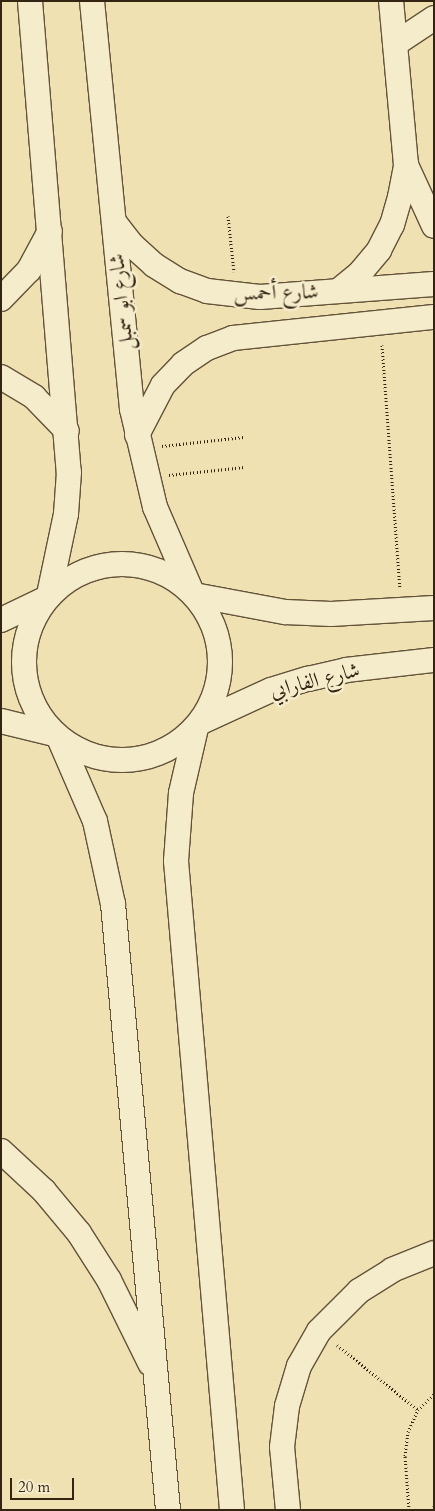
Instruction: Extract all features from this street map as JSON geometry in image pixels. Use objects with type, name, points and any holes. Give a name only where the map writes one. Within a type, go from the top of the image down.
[{"type":"street","points":[[30,1],[67,431],[66,514],[48,596],[33,619],[25,642],[23,668],[31,700],[38,715],[57,736],[81,752],[105,759],[130,760],[154,755],[177,744],[199,725]]},
{"type":"street","name":"شارع ابو سمبل","points":[[92,1],[138,442],[146,477],[166,536],[193,594]]},
{"type":"street","points":[[338,291],[360,273],[379,250],[392,225],[406,165],[391,1]]},
{"type":"street","points":[[395,44],[434,18]]},
{"type":"street","points":[[406,165],[434,226]]},
{"type":"street","name":"شارع أحمس","points":[[114,222],[132,245],[162,270],[207,291],[237,297],[434,284]]},
{"type":"street","points":[[1,299],[29,270],[50,231]]},
{"type":"street","name":"شارع أحمس","points":[[138,442],[163,385],[183,364],[207,348],[233,338],[261,333],[434,317]]},
{"type":"street","points":[[1,377],[34,397],[67,431]]},
{"type":"street","points":[[1,620],[48,596],[70,578],[86,571],[120,564],[146,567],[171,576],[193,594],[208,614],[217,635],[221,658],[219,680],[213,702],[199,725],[181,793],[176,861],[232,1510]]},
{"type":"street","points":[[193,594],[285,612],[331,614],[434,608]]},
{"type":"street","name":"شارع الفارابي","points":[[199,725],[235,705],[308,679],[356,669],[434,660]]},
{"type":"street","points":[[1,721],[57,736]]},
{"type":"street","points":[[57,736],[95,821],[112,895],[168,1510]]},
{"type":"street","points":[[1,1151],[44,1191],[79,1234],[109,1280],[156,1375]]},
{"type":"street","points":[[288,1510],[282,1447],[287,1406],[299,1366],[319,1331],[359,1291],[392,1270],[434,1253]]},
{"type":"street","points":[[156,1510],[166,1486]]},
{"type":"path","points":[[228,216],[237,297]]},
{"type":"path","points":[[380,322],[402,611]]},
{"type":"path","points":[[138,442],[244,437]]},
{"type":"path","points":[[146,477],[245,466]]},
{"type":"path","points":[[319,1331],[418,1410]]},
{"type":"path","points":[[409,1510],[404,1456],[408,1432],[418,1410],[434,1394]]},
{"type":"path","points":[[432,1510],[434,1506]]}]
